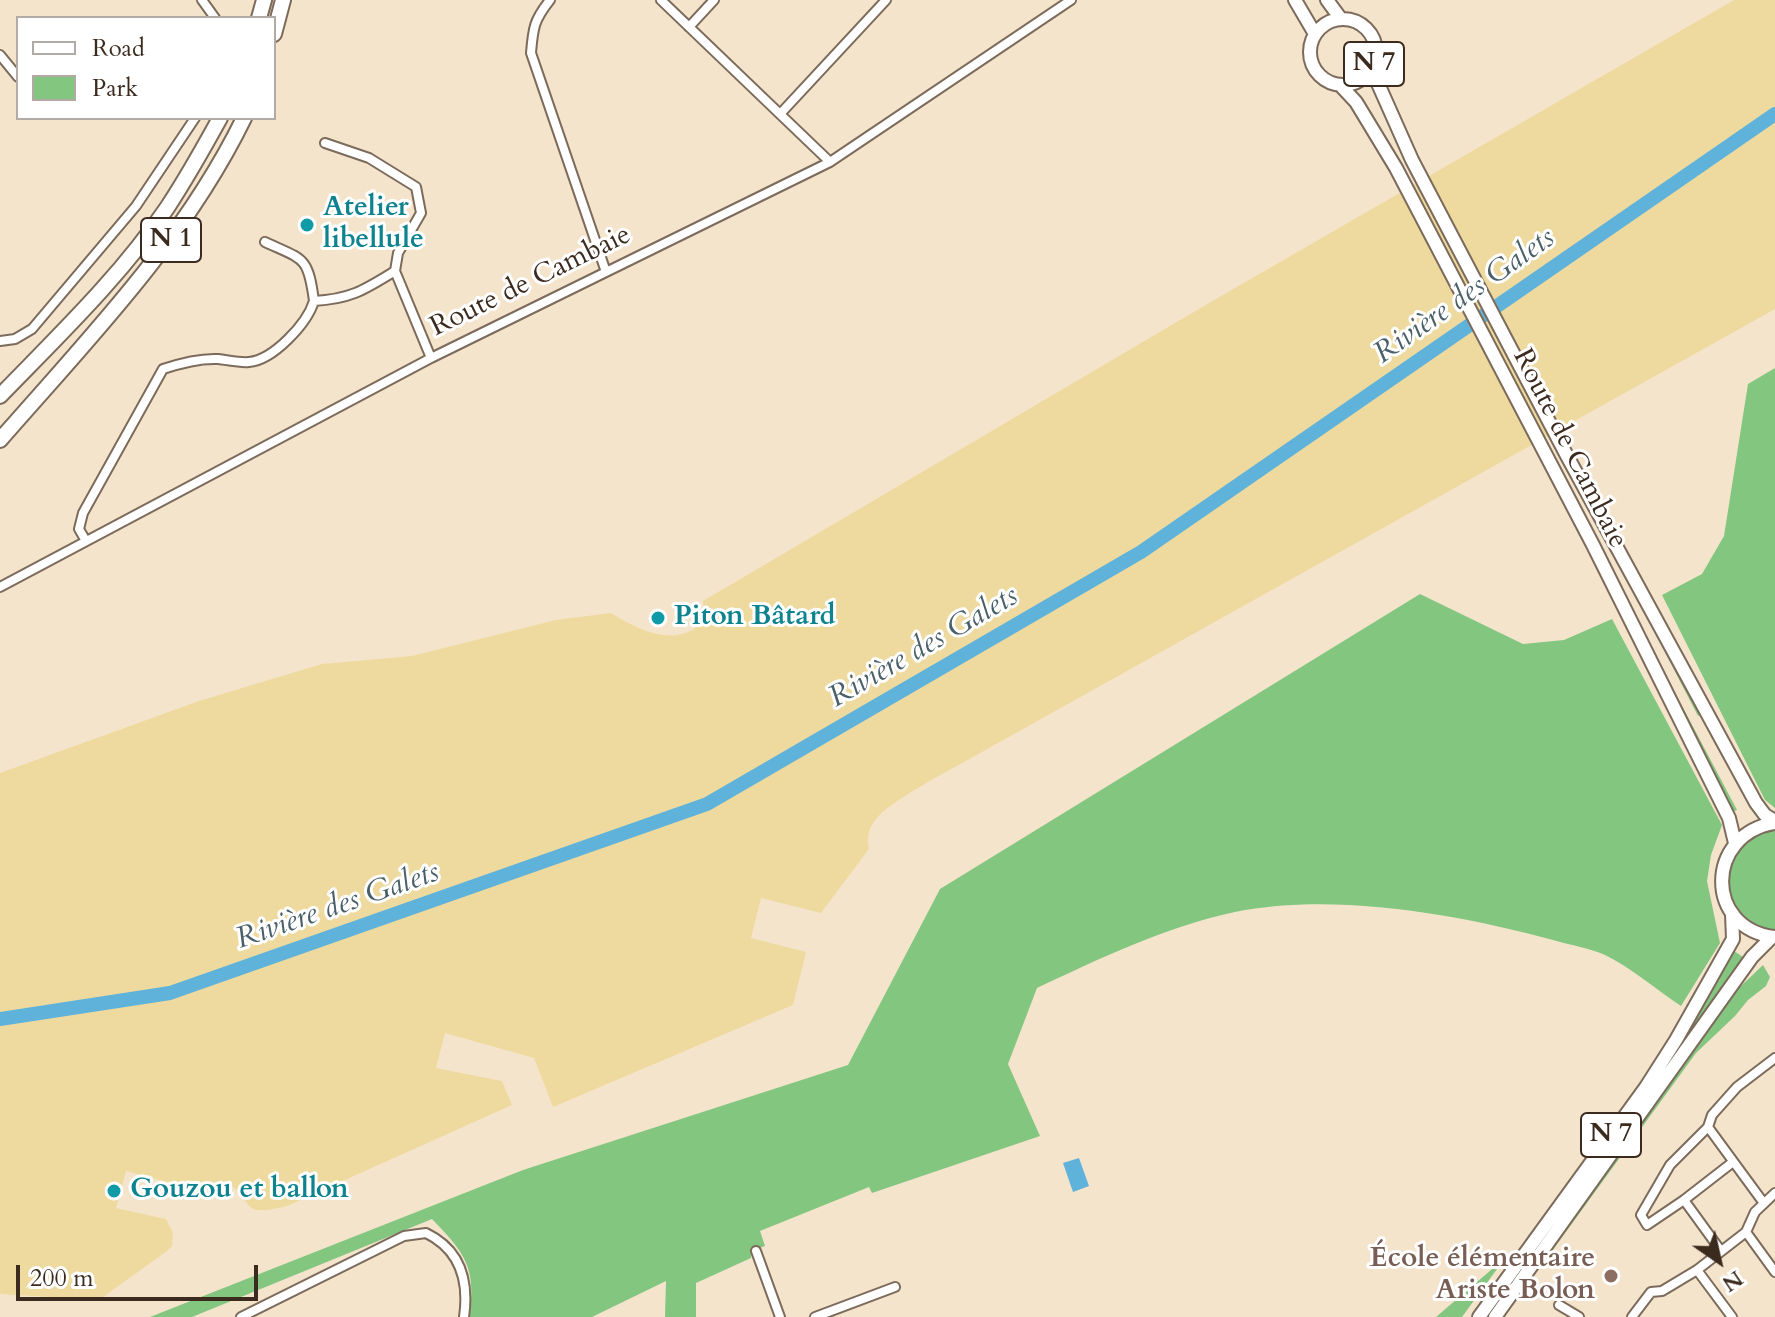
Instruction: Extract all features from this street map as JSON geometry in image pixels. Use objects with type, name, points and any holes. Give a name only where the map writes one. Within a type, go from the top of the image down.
[{"type":"highway","points":[[276,26],[283,0]]},
{"type":"highway","name":"N 1","points":[[0,396],[94,297],[146,236],[197,161],[219,120]]},
{"type":"highway","name":"N 1","points":[[0,440],[141,278],[189,215],[221,164],[243,120]]},
{"type":"main road","name":"Route de Cambaie","points":[[1295,0],[1315,34],[1310,51],[1315,71],[1331,84],[1341,86],[1356,102],[1396,168],[1550,462],[1729,818],[1735,843]]},
{"type":"main road","name":"Route de Cambaie","points":[[1327,0],[1341,19],[1351,20],[1369,31],[1377,50],[1372,70],[1412,160],[1566,454],[1756,803],[1775,822]]},
{"type":"main road","name":"N 7","points":[[1315,34],[1326,24],[1341,19]]},
{"type":"main road","name":"N 7","points":[[1341,86],[1360,82],[1372,70]]},
{"type":"main road","points":[[1773,937],[1746,927],[1732,914],[1722,888],[1722,872],[1726,857],[1735,843],[1752,829],[1775,822]]},
{"type":"main road","name":"N 7","points":[[1479,1317],[1646,1087],[1676,1040],[1733,939],[1732,914]]},
{"type":"main road","name":"N 7","points":[[1495,1317],[1752,957],[1773,937]]},
{"type":"street","points":[[550,0],[536,17],[531,53],[606,272]]},
{"type":"street","points":[[661,0],[830,162]]},
{"type":"street","points":[[689,27],[714,0]]},
{"type":"street","points":[[781,113],[886,0]]},
{"type":"street","name":"Route de Cambaie","points":[[0,587],[431,358],[830,162],[1071,0]]},
{"type":"street","points":[[0,55],[16,75]]},
{"type":"street","points":[[0,341],[15,339],[32,329],[136,206],[190,121]]},
{"type":"street","points":[[325,143],[369,158],[416,187],[421,213],[398,253],[395,271],[431,358]]},
{"type":"street","points":[[86,541],[79,529],[83,513],[163,369],[187,361],[213,359],[250,362],[268,355],[304,323],[314,301],[311,274],[303,259],[265,242]]},
{"type":"street","points":[[314,301],[341,299],[362,291],[395,271]]},
{"type":"street","points":[[1733,1162],[1647,1225],[1641,1215],[1670,1165],[1708,1127],[1712,1115],[1737,1087],[1775,1058]]},
{"type":"street","points":[[1708,1127],[1763,1202]]},
{"type":"street","points":[[1632,1317],[1651,1292],[1662,1291],[1697,1270],[1746,1232],[1755,1212],[1775,1193]]},
{"type":"street","points":[[1684,1200],[1721,1251]]},
{"type":"street","points":[[1746,1232],[1775,1272]]},
{"type":"street","points":[[241,1317],[404,1236],[426,1233],[456,1258],[463,1273],[467,1294],[464,1317]]},
{"type":"street","points":[[756,1251],[780,1317]]},
{"type":"street","points":[[1697,1270],[1732,1317]]},
{"type":"street","points":[[815,1317],[895,1287]]},
{"type":"street","points":[[1559,1305],[1579,1317]]},
{"type":"green space","points":[[1775,368],[1775,808],[1765,800],[1662,595],[1702,574],[1724,536],[1748,384]]},
{"type":"green space","points":[[1420,594],[1523,644],[1564,640],[1612,619],[1722,825],[1711,855],[1707,881],[1720,943],[1681,1006],[1624,966],[1599,953],[1477,922],[1353,905],[1273,906],[1235,912],[1158,935],[1037,988],[1008,1064],[1040,1136],[872,1193],[869,1187],[760,1231],[765,1246],[751,1251],[751,1258],[696,1283],[696,1317],[665,1317],[666,1281],[592,1317],[469,1317],[471,1286],[466,1262],[432,1219],[192,1317],[150,1317],[523,1170],[848,1065],[940,889]]},
{"type":"green space","points":[[1644,602],[1702,713],[1698,716],[1640,604]]},
{"type":"green space","points":[[1633,613],[1737,810],[1732,812]]},
{"type":"green space","points":[[1775,828],[1775,933],[1754,926],[1741,916],[1734,906],[1727,880],[1733,855],[1740,844]]},
{"type":"green space","points":[[1734,951],[1746,959],[1491,1317],[1486,1317],[1665,1069]]},
{"type":"green space","points":[[1763,965],[1770,977],[1766,986],[1696,1053],[1504,1317],[1499,1317],[1739,985]]},
{"type":"green space","points":[[1505,1258],[1462,1317],[1436,1317]]},
{"type":"sand","points":[[1734,0],[1775,0],[1775,309],[894,804],[873,822],[869,849],[821,913],[761,898],[751,938],[806,952],[793,1005],[553,1107],[534,1058],[445,1033],[436,1068],[502,1081],[512,1105],[287,1206],[271,1209],[254,1209],[225,1181],[201,1191],[126,1171],[116,1208],[166,1219],[173,1233],[172,1246],[167,1251],[99,1300],[0,1294],[0,773],[199,701],[322,664],[412,656],[556,620],[611,613],[646,631],[683,634],[704,620],[703,601],[1209,303]]},
{"type":"water","points":[[1079,1158],[1089,1186],[1073,1192],[1063,1163]]},
{"type":"waterway","name":"Rivière des Galets","points":[[0,1019],[170,993],[707,804],[1141,552],[1775,114]]},
{"type":"place","name":"Atelier libellule","points":[[307,225]]},
{"type":"place","name":"Piton Bâtard","points":[[658,618]]},
{"type":"place","name":"Gouzou et ballon","points":[[114,1191]]},
{"type":"place","name":"École élémentaire Ariste Bolon","points":[[1611,1276]]}]
